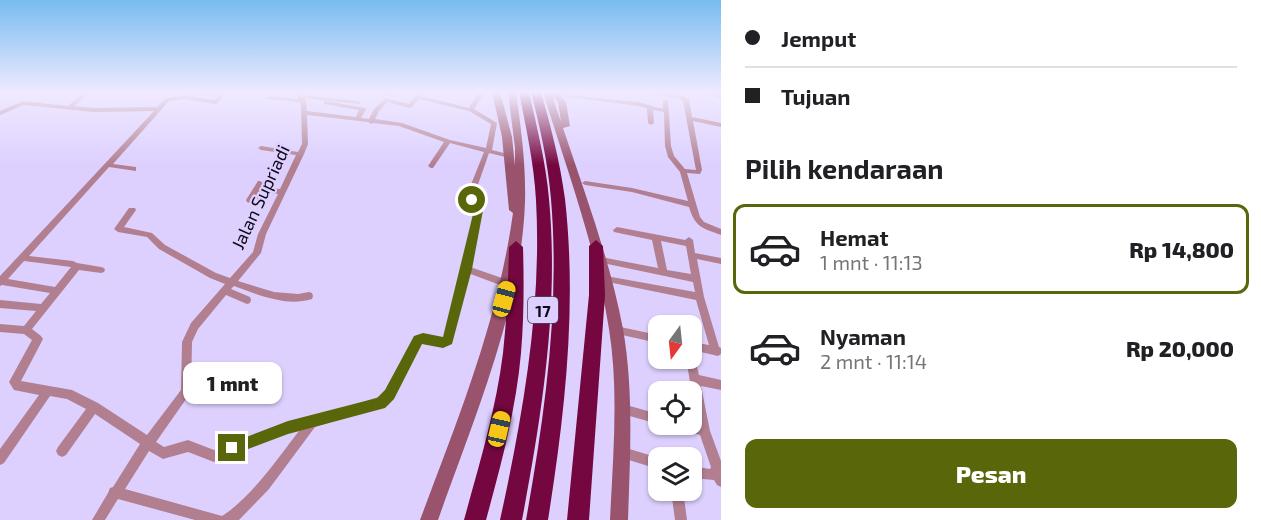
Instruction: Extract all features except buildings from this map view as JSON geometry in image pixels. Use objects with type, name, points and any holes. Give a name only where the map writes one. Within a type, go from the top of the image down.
[{"type":"highway","name":"17","points":[[511,520],[537,374],[545,254],[537,116]]},
{"type":"highway","name":"17","points":[[537,520],[551,439],[561,258],[559,188],[541,116]]},
{"type":"highway","points":[[475,520],[502,413],[509,371],[514,331],[516,247]]},
{"type":"highway","points":[[578,520],[597,295],[598,253]]},
{"type":"main road","points":[[501,116],[510,156],[516,247]]},
{"type":"main road","points":[[429,520],[491,344],[508,284],[516,247],[522,167],[520,134],[527,116]]},
{"type":"main road","points":[[544,116],[598,253],[606,279],[616,330],[623,409],[619,520]]},
{"type":"main road","points":[[562,116],[585,183],[598,253]]},
{"type":"street","points":[[0,282],[152,116]]},
{"type":"street","name":"Jalan Supriadi","points":[[98,520],[147,444],[186,392],[187,342],[190,333],[257,253],[262,234],[305,144],[304,116]]},
{"type":"street","points":[[329,116],[412,127],[448,141],[510,156]]},
{"type":"street","points":[[357,120],[359,116]]},
{"type":"street","points":[[371,122],[373,116]]},
{"type":"street","points":[[0,328],[26,330],[38,339],[14,382],[18,386],[68,394],[94,407],[163,453],[188,446],[214,456],[288,428],[381,403],[390,395],[418,340],[423,338],[443,343],[448,341],[467,269],[480,205],[470,197],[488,151],[495,124],[482,116]]},
{"type":"street","points":[[651,116],[651,123]]},
{"type":"street","points":[[666,116],[668,146],[672,157],[683,171],[698,222],[721,232]]},
{"type":"street","points":[[683,171],[699,171],[691,119],[721,125]]},
{"type":"street","points":[[430,166],[448,141]]},
{"type":"street","points":[[261,148],[301,154]]},
{"type":"street","points":[[108,165],[134,169]]},
{"type":"street","points":[[260,183],[250,200],[256,202],[264,189],[281,192]]},
{"type":"street","points":[[585,183],[632,190],[692,205]]},
{"type":"street","points":[[132,210],[118,229],[149,235],[162,248],[201,271],[274,296],[297,298],[309,296]]},
{"type":"street","points":[[617,230],[690,242],[700,297],[718,351],[702,348]]},
{"type":"street","points":[[656,237],[663,272]]},
{"type":"street","points":[[598,253],[663,272],[697,279]]},
{"type":"street","points":[[692,255],[721,261]]},
{"type":"street","points":[[22,258],[73,264]]},
{"type":"street","points":[[26,330],[78,266],[101,270]]},
{"type":"street","points":[[467,269],[508,284]]},
{"type":"street","points":[[606,279],[700,297]]},
{"type":"street","points":[[0,282],[58,291]]},
{"type":"street","points":[[225,291],[248,300]]},
{"type":"street","points":[[0,304],[44,308]]},
{"type":"street","points":[[616,330],[648,337]]},
{"type":"street","points":[[694,369],[704,431],[719,471],[708,475],[702,474]]},
{"type":"street","points":[[697,380],[721,385]]},
{"type":"street","points":[[0,459],[48,391]]},
{"type":"street","points":[[62,451],[94,407]]},
{"type":"street","points":[[623,409],[648,416]]},
{"type":"street","points":[[227,520],[234,516],[265,485],[312,423]]},
{"type":"street","points":[[623,453],[648,460]]},
{"type":"street","points":[[114,492],[218,520]]},
{"type":"street","points":[[678,501],[681,520]]},
{"type":"route","points":[[232,448],[288,428],[381,403],[390,395],[418,340],[427,338],[443,343],[448,341],[467,269],[480,205],[479,202],[472,200]]}]
